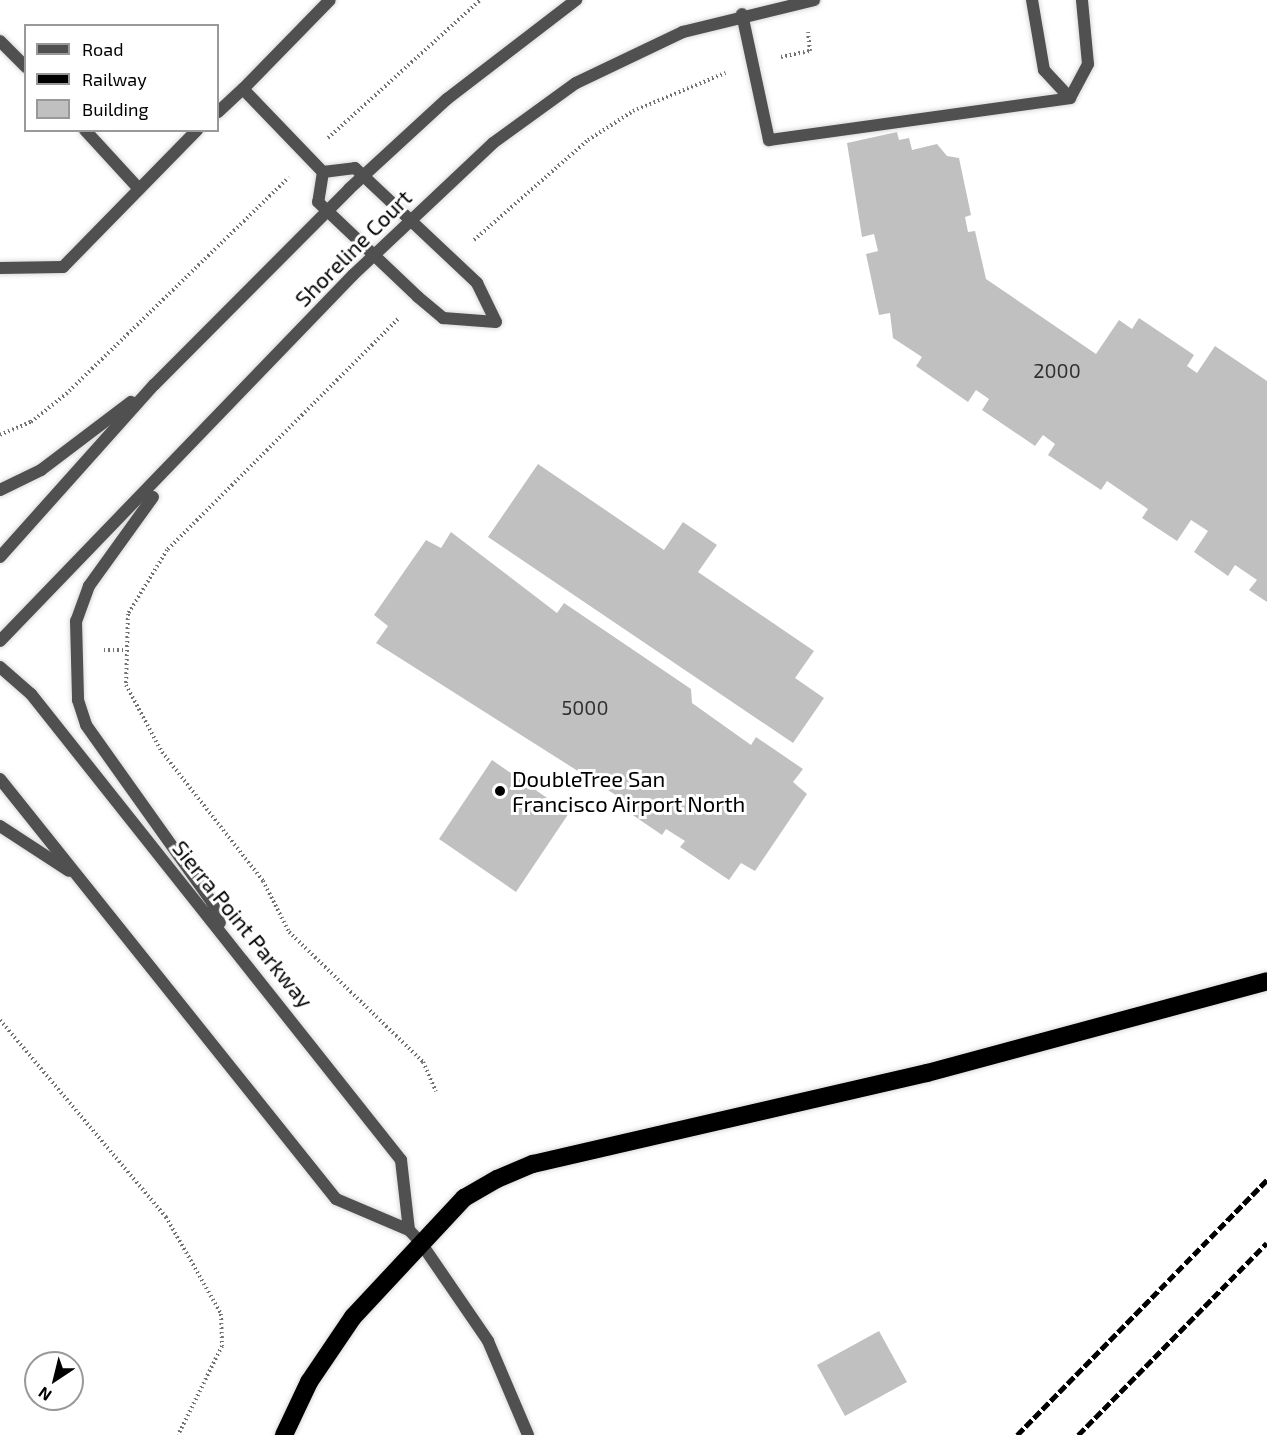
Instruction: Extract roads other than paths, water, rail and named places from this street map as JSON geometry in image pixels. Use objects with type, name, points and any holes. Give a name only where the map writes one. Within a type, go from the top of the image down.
[{"type":"highway","points":[[284,1435],[309,1382],[353,1317],[415,1237],[464,1198],[497,1179],[644,1138],[927,1073],[1267,981]]},
{"type":"street","points":[[219,111],[330,0]]},
{"type":"street","name":"Shoreline Court","points":[[0,557],[154,385],[363,176],[447,99],[576,0]]},
{"type":"street","name":"Shoreline Court","points":[[0,641],[174,466],[372,256],[493,143],[576,83],[683,33],[742,14],[814,0]]},
{"type":"street","points":[[1032,0],[1044,70],[1070,98]]},
{"type":"street","points":[[1070,98],[1088,64],[1082,0]]},
{"type":"street","points":[[742,14],[769,140],[1070,98]]},
{"type":"street","points":[[0,41],[24,66]]},
{"type":"street","points":[[243,89],[323,172],[318,202],[372,256],[443,318],[496,322],[477,283],[355,168],[323,172]]},
{"type":"street","points":[[87,132],[139,189]]},
{"type":"street","points":[[0,268],[63,267],[195,132]]},
{"type":"street","points":[[0,490],[42,470],[154,385]]},
{"type":"street","points":[[174,466],[89,585],[76,621],[75,676],[86,725],[212,902],[225,935]]},
{"type":"street","name":"Sierra Point Parkway","points":[[0,668],[31,694],[225,935],[401,1160],[415,1237],[488,1341],[528,1435]]},
{"type":"street","points":[[0,779],[336,1199],[415,1237]]},
{"type":"street","points":[[0,825],[82,881]]},
{"type":"railway","points":[[1017,1435],[1267,1180]]},
{"type":"railway","points":[[1078,1435],[1267,1243]]},
{"type":"place","name":"DoubleTree San Francisco Airport North","points":[[500,791]]}]
